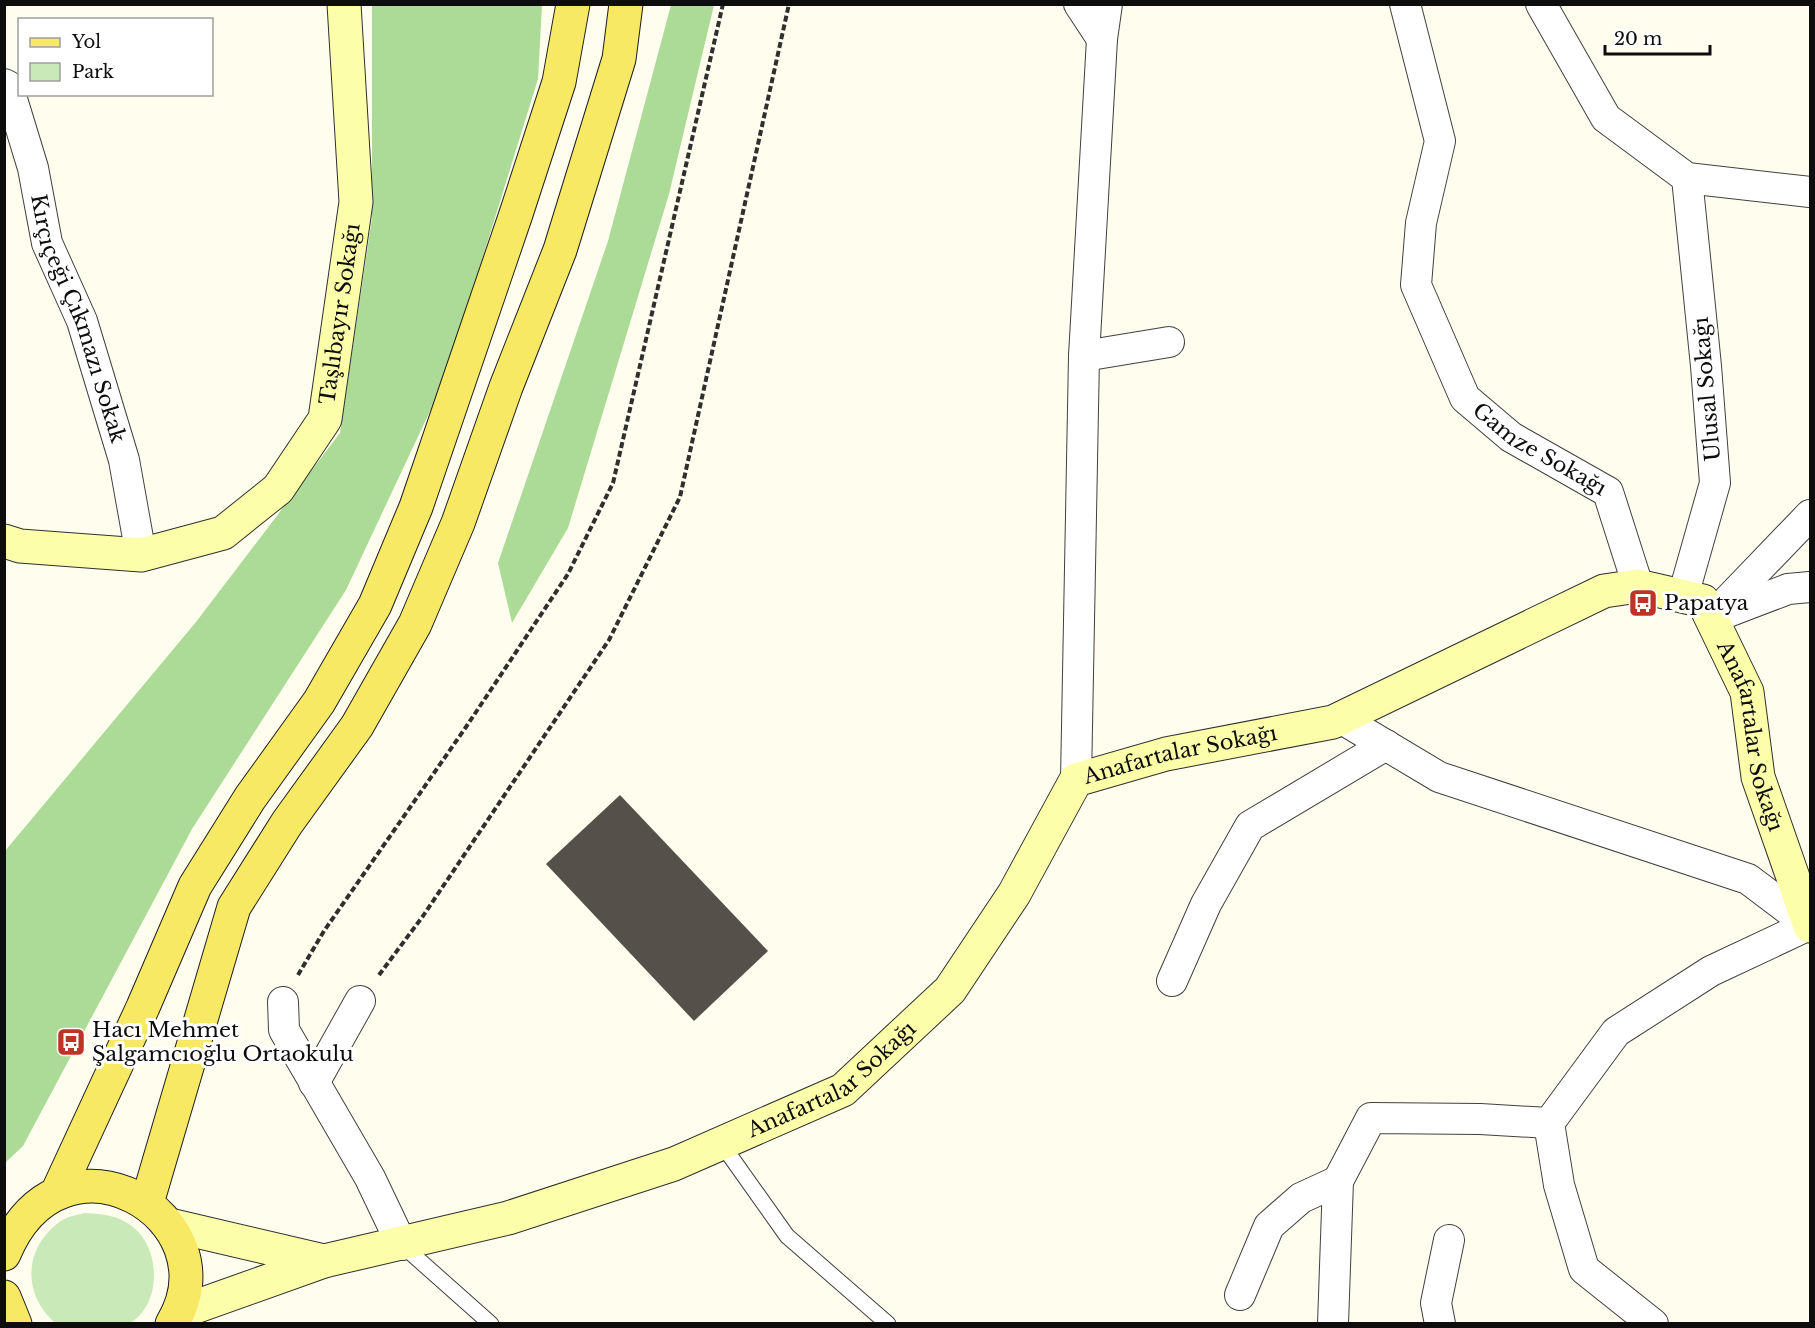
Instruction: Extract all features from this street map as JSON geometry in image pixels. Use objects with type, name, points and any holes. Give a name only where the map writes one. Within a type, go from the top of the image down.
[{"type":"main road","name":"Taşlıbayır Sokağı","points":[[4,541],[20,546],[141,555],[223,533],[278,489],[325,419],[356,202],[344,4]]},
{"type":"main road","points":[[4,1254],[16,1228],[143,1006],[195,886],[250,798],[319,702],[375,605],[416,507],[516,214],[559,82],[573,4]]},
{"type":"main road","points":[[175,1318],[186,1283],[182,1253],[158,1214],[234,907],[287,823],[357,726],[415,624],[458,523],[506,387],[560,250],[618,59],[626,4]]},
{"type":"main road","name":"Anafartalar Sokağı","points":[[324,1260],[402,1245],[508,1218],[674,1164],[843,1090],[950,990],[1014,894],[1076,780],[1166,754],[1342,718],[1604,591],[1638,586],[1703,601],[1747,693],[1758,777],[1810,925]]},
{"type":"main road","points":[[32,1203],[88,1186],[119,1189],[158,1214],[324,1260]]},
{"type":"main road","points":[[175,1318],[324,1260]]},
{"type":"main road","points":[[4,1297],[15,1323]]},
{"type":"main road","points":[[4,1319],[9,1323]]},
{"type":"street","points":[[1079,4],[1102,39]]},
{"type":"street","points":[[1076,780],[1084,356],[1102,39],[1107,4]]},
{"type":"street","name":"Gamze Sokağı","points":[[1405,4],[1440,141],[1421,223],[1416,285],[1466,398],[1511,436],[1608,492],[1638,586]]},
{"type":"street","points":[[1541,4],[1606,118],[1687,178],[1810,192]]},
{"type":"street","name":"Kırçıçeği Çıkmazı Sokak","points":[[4,84],[8,86],[33,168],[47,243],[82,321],[124,460],[141,555]]},
{"type":"street","name":"Ulusal Sokağı","points":[[1683,596],[1715,483],[1687,178]]},
{"type":"street","points":[[1084,356],[1169,342]]},
{"type":"street","points":[[1711,618],[1810,515]]},
{"type":"street","points":[[1711,618],[1788,589],[1810,587]]},
{"type":"street","points":[[1342,718],[1439,777],[1748,879],[1810,925],[1711,971],[1616,1032],[1549,1123],[1559,1185],[1584,1269],[1653,1323]]},
{"type":"street","points":[[1172,981],[1206,904],[1250,826],[1386,745]]},
{"type":"street","points":[[314,1083],[360,1001]]},
{"type":"street","points":[[283,1002],[284,1029],[370,1178],[402,1245]]},
{"type":"street","points":[[1333,1323],[1338,1181],[1371,1118],[1479,1119],[1549,1123]]},
{"type":"street","points":[[1240,1295],[1269,1226],[1301,1198],[1338,1181]]},
{"type":"street","points":[[1440,1323],[1436,1303],[1449,1240]]},
{"type":"lane","points":[[721,1143],[787,1236],[888,1323]]},
{"type":"lane","points":[[402,1245],[491,1323]]},
{"type":"path","points":[[283,1002],[324,931],[466,727],[568,574],[613,483],[723,4]]},
{"type":"path","points":[[360,1001],[423,916],[609,640],[680,497],[789,4]]},
{"type":"green space","points":[[372,5],[542,5],[538,79],[445,379],[346,590],[192,829],[23,1146],[5,1163],[5,851],[196,622],[340,433],[372,218]]},
{"type":"green space","points":[[671,5],[714,5],[669,194],[568,528],[512,623],[498,563],[608,241]]},
{"type":"green space","points":[[85,1213],[122,1220],[133,1227],[149,1249],[153,1262],[152,1290],[148,1303],[130,1323],[55,1323],[37,1299],[31,1273],[38,1246],[61,1221]]},
{"type":"building","points":[[620,795],[768,951],[694,1021],[546,864]]},
{"type":"place","name":"Papatya","points":[[1643,603]]},
{"type":"place","name":"Hacı Mehmet Şalgamcıoğlu Ortaokulu","points":[[71,1042]]}]
